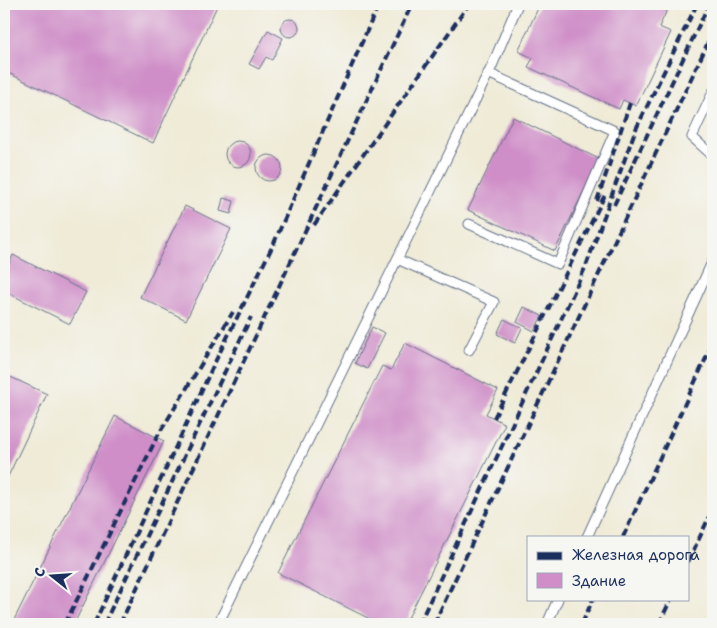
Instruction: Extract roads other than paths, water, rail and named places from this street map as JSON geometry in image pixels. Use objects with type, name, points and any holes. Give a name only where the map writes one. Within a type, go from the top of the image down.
[{"type":"lane","points":[[218,624],[488,73],[518,4]]},
{"type":"lane","points":[[469,224],[558,264],[615,131],[488,73]]},
{"type":"lane","points":[[713,92],[692,137],[713,156]]},
{"type":"lane","points":[[397,259],[494,302],[469,350]]},
{"type":"lane","points":[[587,536],[713,260]]},
{"type":"lane","points":[[547,624],[558,600]]},
{"type":"railway","points":[[120,624],[412,4]]},
{"type":"railway","points":[[314,225],[469,4]]},
{"type":"railway","points":[[419,624],[586,266],[635,131],[697,4]]},
{"type":"railway","points":[[614,205],[709,4]]},
{"type":"railway","points":[[94,624],[213,366],[274,243],[377,8]]},
{"type":"railway","points":[[434,624],[713,32]]},
{"type":"railway","points":[[597,201],[630,103]]},
{"type":"railway","points":[[494,418],[605,195]]},
{"type":"railway","points":[[65,624],[157,437],[233,312]]},
{"type":"railway","points":[[104,624],[251,317]]},
{"type":"railway","points":[[623,536],[713,343]]},
{"type":"railway","points":[[690,558],[713,509]]},
{"type":"railway","points":[[582,624],[593,600]]},
{"type":"railway","points":[[659,624],[671,600]]}]
